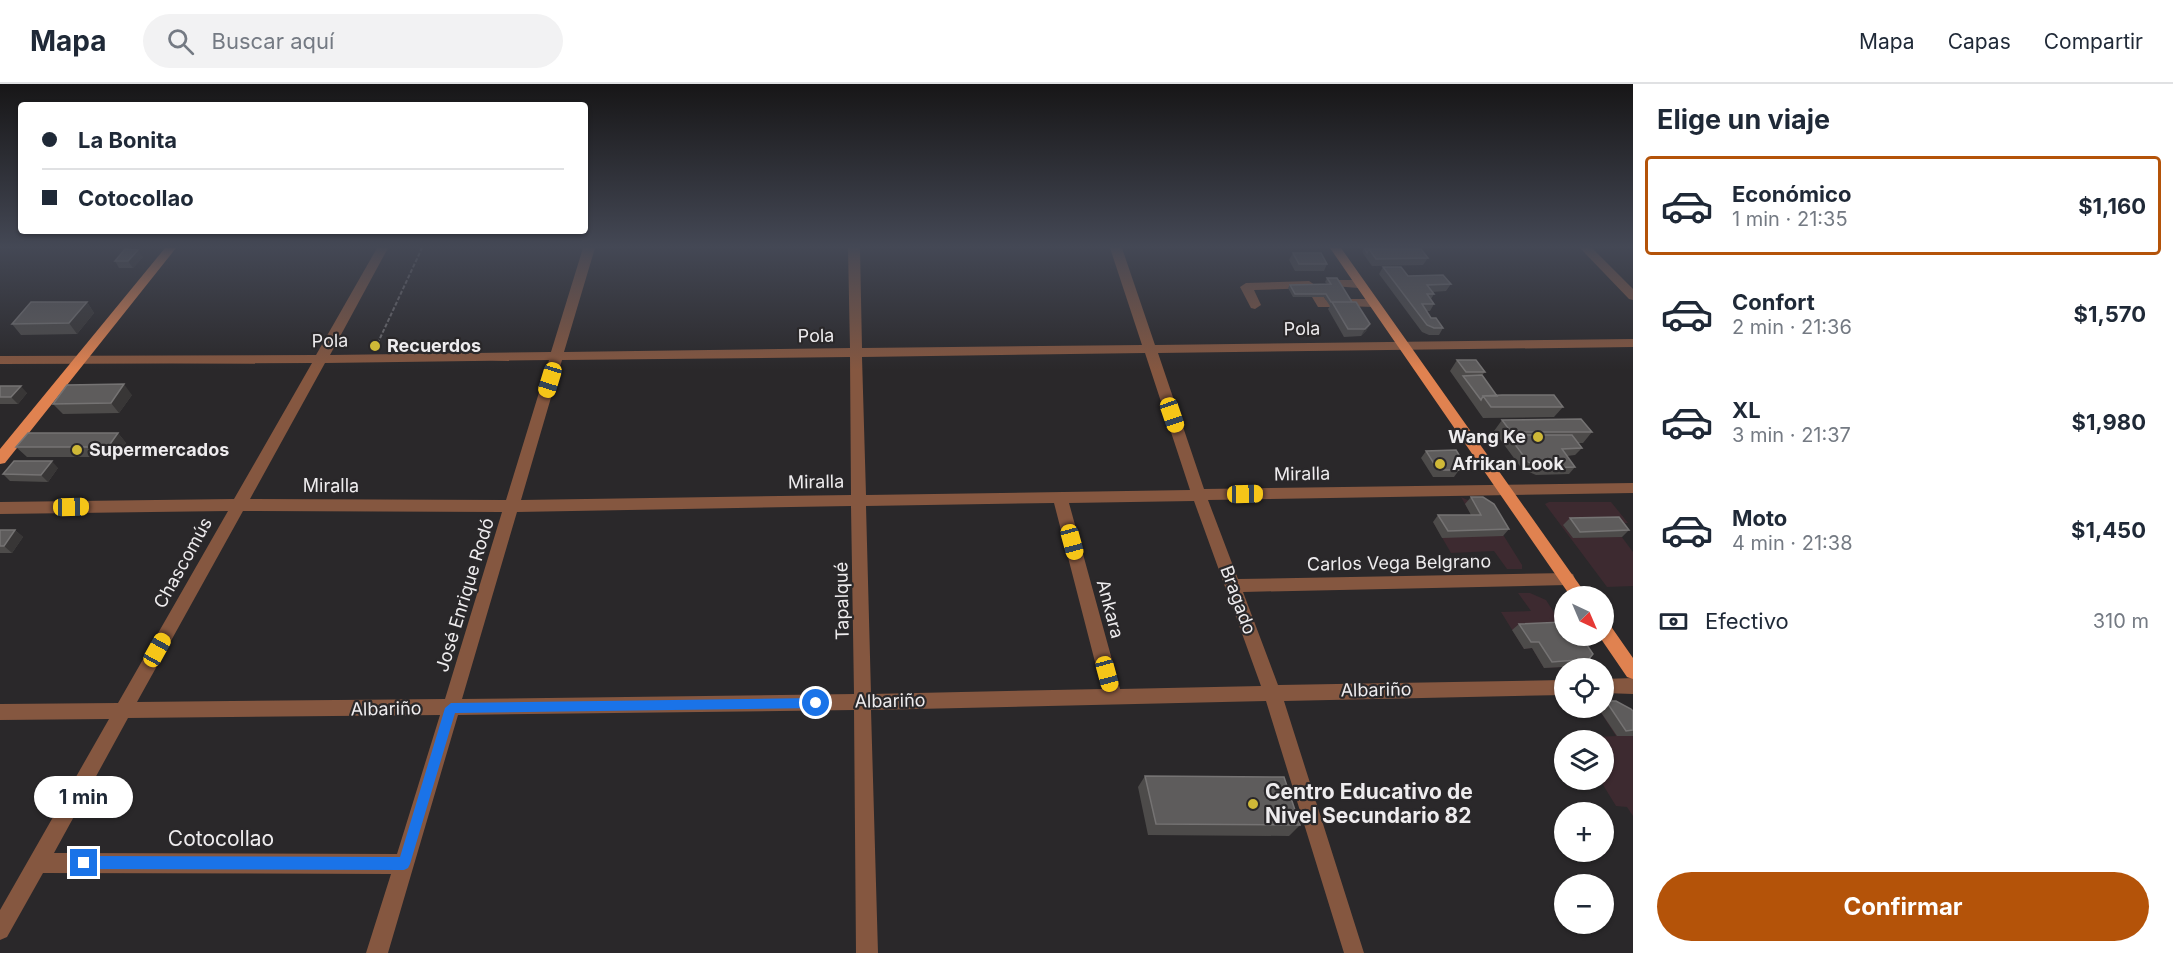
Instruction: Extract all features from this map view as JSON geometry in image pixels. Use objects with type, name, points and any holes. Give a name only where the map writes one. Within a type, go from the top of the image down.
[{"type":"main road","points":[[0,459],[138,289]]},
{"type":"main road","points":[[1362,289],[1572,586]]},
{"type":"main road","points":[[1614,644],[1633,672]]},
{"type":"street","name":"Chascomús","points":[[0,930],[360,289]]},
{"type":"street","name":"José Enrique Rodó","points":[[377,953],[577,289]]},
{"type":"street","name":"Tapalqué","points":[[855,289],[867,953]]},
{"type":"street","name":"Bragado","points":[[1130,289],[1199,495],[1272,692],[1354,953]]},
{"type":"street","points":[[1246,289],[1255,305]]},
{"type":"street","points":[[1256,289],[1317,292]]},
{"type":"street","points":[[1349,303],[1373,303]]},
{"type":"street","name":"Pola","points":[[0,360],[557,357],[1633,343]]},
{"type":"street","name":"Miralla","points":[[0,508],[238,505],[512,506],[1633,488]]},
{"type":"street","name":"Ankara","points":[[1060,497],[1113,696]]},
{"type":"street","name":"Carlos Vega Belgrano","points":[[1232,586],[1567,579]]},
{"type":"street","points":[[1614,686],[1633,686]]},
{"type":"street","name":"Albariño","points":[[0,712],[863,702],[1554,687]]},
{"type":"street","name":"Cotocollao","points":[[38,863],[404,864]]},
{"type":"path","points":[[382,335],[403,289]]},
{"type":"shaded area","points":[[1461,497],[1487,509],[1522,565],[1522,569],[1507,569],[1494,551],[1451,553],[1433,522],[1475,521]]},
{"type":"shaded area","points":[[1549,502],[1611,502],[1628,523],[1612,524],[1633,552],[1633,586],[1606,586],[1545,504]]},
{"type":"shaded area","points":[[1518,593],[1530,593],[1546,600],[1554,612],[1554,646],[1574,646],[1585,658],[1554,658],[1554,667],[1544,668],[1532,648],[1524,649],[1501,612],[1531,611]]},
{"type":"shaded area","points":[[1614,715],[1633,728],[1633,816],[1627,807],[1616,806],[1606,790],[1614,790],[1614,736],[1616,736],[1604,718],[1614,718]]},
{"type":"building","points":[[1292,289],[1344,289],[1352,302],[1331,302],[1326,294],[1295,294]]},
{"type":"building","points":[[1399,289],[1430,289],[1434,294],[1427,294],[1434,304],[1422,304],[1431,318],[1436,318],[1443,328],[1427,325]]},
{"type":"building","points":[[31,302],[87,302],[69,323],[12,324]]},
{"type":"building","points":[[1332,302],[1356,302],[1370,324],[1365,329],[1348,329]]},
{"type":"building","points":[[1457,360],[1476,360],[1485,372],[1466,372]]},
{"type":"building","points":[[1482,375],[1497,396],[1483,396],[1481,400],[1463,376]]},
{"type":"building","points":[[124,384],[111,403],[53,404],[67,385]]},
{"type":"building","points":[[0,386],[21,386],[11,397],[0,397]]},
{"type":"building","points":[[1554,395],[1563,407],[1491,407],[1483,396]]},
{"type":"building","points":[[1581,419],[1592,432],[1511,432],[1502,420]]},
{"type":"building","points":[[28,433],[118,433],[108,447],[16,447]]},
{"type":"building","points":[[1508,435],[1572,435],[1582,448],[1562,449],[1575,467],[1542,468],[1528,462]]},
{"type":"building","points":[[1456,450],[1464,463],[1459,470],[1438,470],[1426,451]]},
{"type":"building","points":[[14,461],[52,461],[41,475],[3,474]]},
{"type":"building","points":[[1471,497],[1483,497],[1494,504],[1509,529],[1448,531],[1438,515],[1481,515]]},
{"type":"building","points":[[1619,517],[1629,530],[1580,532],[1570,518]]},
{"type":"building","points":[[0,530],[15,530],[4,546],[0,546]]},
{"type":"building","points":[[1554,622],[1554,646],[1588,646],[1593,654],[1590,658],[1554,658],[1552,662],[1539,642],[1531,642],[1519,624]]},
{"type":"building","points":[[1614,701],[1633,711],[1633,730],[1626,731],[1614,713]]},
{"type":"building","points":[[1145,776],[1284,777],[1300,825],[1156,824]]},
{"type":"place","name":"Recuerdos","points":[[375,346]]},
{"type":"place","name":"Wang Ke","points":[[1538,437]]},
{"type":"place","name":"Supermercados","points":[[77,450]]},
{"type":"place","name":"Afrikan Look","points":[[1440,464]]},
{"type":"place","name":"Centro Educativo de Nivel Secundario 82","points":[[1253,804]]},
{"type":"route","points":[[84,863],[404,864],[451,708],[816,703]]}]
